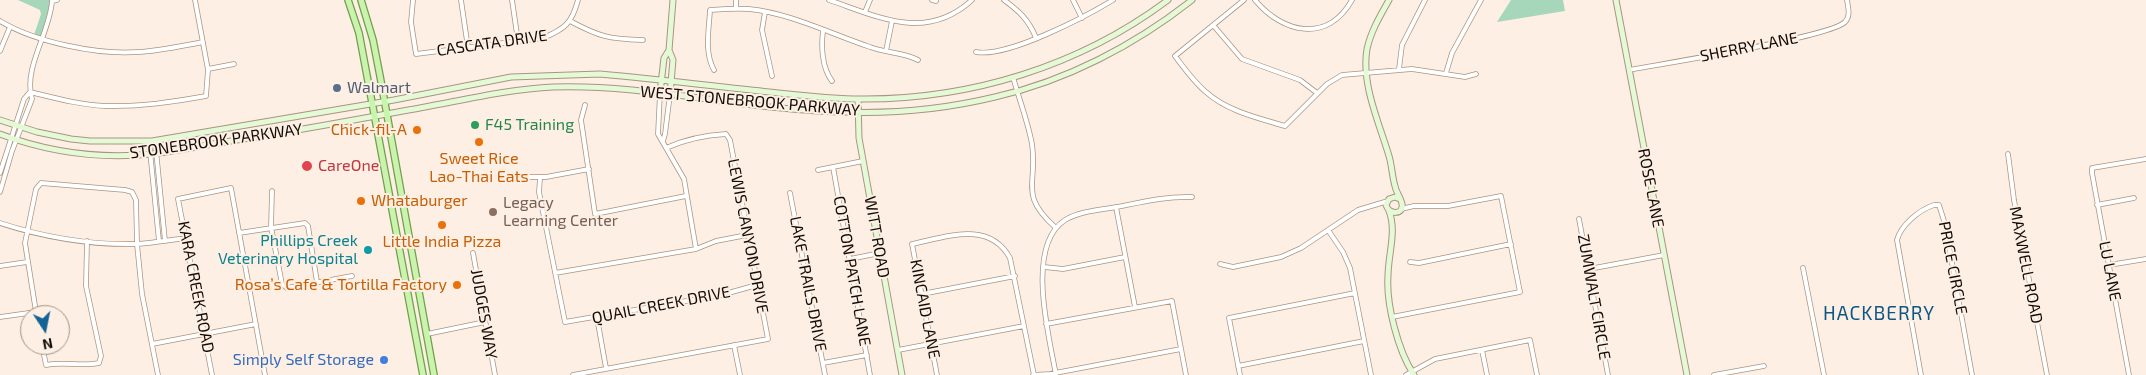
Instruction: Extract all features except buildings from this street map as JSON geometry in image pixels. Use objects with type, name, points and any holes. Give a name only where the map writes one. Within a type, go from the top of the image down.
[{"type":"main road","points":[[348,0],[359,33],[422,375]]},
{"type":"main road","points":[[361,0],[373,40],[385,101],[434,375]]},
{"type":"main road","points":[[401,266],[414,263]]},
{"type":"street","points":[[0,173],[32,99],[30,92],[32,71],[52,1],[57,0]]},
{"type":"street","points":[[30,92],[69,101],[104,106],[140,106],[206,96],[208,69],[195,0]]},
{"type":"street","name":"CASCATA DRIVE","points":[[413,0],[411,22],[416,54],[543,38],[558,32],[570,22]]},
{"type":"street","points":[[461,0],[468,48]]},
{"type":"street","points":[[512,0],[518,41]]},
{"type":"street","points":[[578,0],[570,22],[609,39],[643,40]]},
{"type":"street","points":[[663,141],[673,60],[669,50],[673,0]]},
{"type":"street","points":[[736,0],[736,9]]},
{"type":"street","points":[[829,0],[892,21],[910,24],[936,21],[959,11],[972,0]]},
{"type":"street","points":[[865,12],[870,0]]},
{"type":"street","points":[[1004,0],[1023,14],[1036,38]]},
{"type":"street","points":[[1073,0],[1082,18]]},
{"type":"street","points":[[976,52],[985,54],[1036,38],[1082,18],[1113,0]]},
{"type":"street","name":"WEST STONEBROOK PARKWAY","points":[[372,103],[512,77],[600,74],[811,96],[858,99],[962,90],[1013,78],[1061,60],[1130,25],[1168,0]]},
{"type":"street","name":"WEST STONEBROOK PARKWAY","points":[[374,116],[498,92],[585,87],[670,94],[810,110],[857,112],[934,108],[994,98],[1065,74],[1146,33],[1192,0]]},
{"type":"street","points":[[1244,0],[1175,56],[1202,89],[1218,101],[1238,111],[1285,126],[1327,84],[1338,77],[1366,72],[1419,69],[1465,77],[1476,74]]},
{"type":"street","points":[[1255,0],[1268,14],[1279,21],[1304,29],[1319,28],[1338,19],[1352,0]]},
{"type":"street","points":[[1389,0],[1370,38],[1366,55],[1366,72],[1394,183],[1401,200],[1400,210],[1392,226]]},
{"type":"street","points":[[1399,70],[1400,54],[1404,40],[1426,0]]},
{"type":"street","points":[[1446,74],[1450,57],[1481,0]]},
{"type":"street","name":"ROSE LANE","points":[[1616,0],[1687,375]]},
{"type":"street","name":"SHERRY LANE","points":[[1629,70],[1831,29],[1846,20],[1849,13],[1847,0]]},
{"type":"street","points":[[714,70],[709,60],[708,51],[710,10],[736,9],[765,12],[873,48],[912,56],[918,60]]},
{"type":"street","points":[[765,12],[762,30],[772,76]]},
{"type":"street","points":[[0,21],[42,40],[104,52],[137,53],[203,42]]},
{"type":"street","points":[[886,51],[892,21]]},
{"type":"street","points":[[1213,25],[1242,59],[1300,80],[1318,93]]},
{"type":"street","points":[[0,51],[10,27]]},
{"type":"street","points":[[823,31],[821,46],[828,76],[832,81]]},
{"type":"street","points":[[669,50],[664,58],[658,134],[684,179],[696,249]]},
{"type":"street","points":[[208,69],[234,64]]},
{"type":"street","points":[[1013,78],[1032,150],[1031,182],[1033,196],[1042,214],[1056,228]]},
{"type":"street","points":[[19,126],[24,99],[30,92]]},
{"type":"street","name":"WITT ROAD","points":[[858,99],[857,122],[859,138],[902,375]]},
{"type":"street","name":"STONEBROOK PARKWAY","points":[[0,120],[52,135],[90,141],[152,140],[257,124],[372,103]]},
{"type":"street","points":[[585,105],[581,120],[595,214],[686,196]]},
{"type":"street","name":"STONEBROOK PARKWAY","points":[[0,134],[68,151],[100,155],[153,154],[374,116]]},
{"type":"street","points":[[257,124],[260,136]]},
{"type":"street","name":"LEWIS CANYON DRIVE","points":[[666,148],[677,143],[726,134],[730,140],[768,339],[734,345]]},
{"type":"street","points":[[0,192],[14,139]]},
{"type":"street","points":[[152,140],[159,242]]},
{"type":"street","points":[[153,154],[165,241]]},
{"type":"street","name":"MAXWELL ROAD","points":[[2008,154],[2014,200],[2047,375]]},
{"type":"street","name":"LU LANE","points":[[2129,375],[2097,205],[2092,168],[2146,158]]},
{"type":"street","points":[[818,170],[863,161]]},
{"type":"street","name":"COTTON PATCH LANE","points":[[833,167],[870,375]]},
{"type":"street","points":[[509,179],[524,177],[540,178],[589,169]]},
{"type":"street","points":[[540,178],[539,192],[555,273],[696,249],[716,241],[748,235]]},
{"type":"street","points":[[34,305],[25,243],[26,230],[36,189],[41,183],[132,192],[136,200],[137,244],[142,294],[158,375]]},
{"type":"street","points":[[1394,183],[1388,200],[1392,226],[1387,278],[1392,317],[1399,347],[1410,374],[1434,359],[1530,340],[1537,375]]},
{"type":"street","name":"KARA CREEK ROAD","points":[[212,375],[178,199],[231,188],[239,233]]},
{"type":"street","points":[[272,191],[271,227],[282,284],[287,288],[352,276]]},
{"type":"street","name":"LAKE TRAILS DRIVE","points":[[790,193],[826,375]]},
{"type":"street","points":[[1056,374],[1042,298],[1048,242],[1056,228],[1077,214],[1173,196],[1192,197]]},
{"type":"street","points":[[1376,205],[1394,213],[1414,206],[1448,206],[1501,196],[1520,292],[1392,317]]},
{"type":"street","points":[[1220,264],[1233,267],[1281,257],[1301,248],[1358,210],[1394,197],[1414,206]]},
{"type":"street","points":[[2097,205],[2134,198]]},
{"type":"street","name":"PRICE CIRCLE","points":[[1921,375],[1897,240],[1904,226],[1934,205],[1938,205],[1946,224],[1972,375]]},
{"type":"street","points":[[1116,207],[1135,306]]},
{"type":"street","name":"ZUMWALT CIRCLE","points":[[1579,219],[1608,375]]},
{"type":"street","points":[[0,223],[26,230],[87,241],[137,244],[187,238]]},
{"type":"street","points":[[265,375],[239,233],[305,223],[308,226],[317,282]]},
{"type":"street","points":[[1328,230],[1343,252],[1350,268],[1370,375]]},
{"type":"street","name":"KINCAID LANE","points":[[937,375],[912,244],[974,234],[994,240],[1006,251],[1012,262],[1015,276]]},
{"type":"street","points":[[44,355],[46,364],[69,363],[90,365],[99,362],[101,356],[86,286],[87,241]]},
{"type":"street","points":[[1410,262],[1419,262],[1511,244]]},
{"type":"street","name":"JUDGES WAY","points":[[473,253],[495,375]]},
{"type":"street","points":[[850,259],[880,253]]},
{"type":"street","points":[[1589,269],[1664,255]]},
{"type":"street","points":[[1044,267],[1063,269],[1125,257]]},
{"type":"street","points":[[2109,265],[2146,259]]},
{"type":"street","points":[[0,266],[27,262]]},
{"type":"street","points":[[1803,268],[1824,375]]},
{"type":"street","name":"QUAIL CREEK DRIVE","points":[[555,273],[565,322],[597,318],[721,295],[757,285]]},
{"type":"street","points":[[922,294],[1015,276],[1034,375],[1056,374],[1181,349]]},
{"type":"street","points":[[1240,375],[1228,318],[1355,294]]},
{"type":"street","points":[[1046,324],[1172,300],[1186,375]]},
{"type":"street","points":[[0,318],[20,316]]},
{"type":"street","points":[[597,318],[606,368]]},
{"type":"street","points":[[427,334],[485,322]]},
{"type":"street","points":[[152,344],[256,324]]},
{"type":"street","points":[[898,350],[1024,326]]},
{"type":"street","points":[[1238,366],[1364,342]]},
{"type":"street","points":[[573,375],[734,345],[740,375]]},
{"type":"street","points":[[1482,350],[1487,375]]},
{"type":"street","points":[[823,363],[867,355]]},
{"type":"street","points":[[1714,375],[1764,366]]},
{"type":"green space","points":[[18,0],[51,0],[41,36],[34,35],[41,14],[40,10]]},
{"type":"green space","points":[[1511,0],[1563,0],[1565,11],[1497,22]]},
{"type":"place","name":"Walmart","points":[[337,88]]},
{"type":"place","name":"F45 Training","points":[[475,125]]},
{"type":"place","name":"Chick-fil-A","points":[[417,130]]},
{"type":"place","name":"Sweet Rice Lao-Thai Eats","points":[[479,142]]},
{"type":"place","name":"CareOne","points":[[307,166]]},
{"type":"place","name":"Whataburger","points":[[361,201]]},
{"type":"place","name":"Legacy Learning Center","points":[[493,212]]},
{"type":"place","name":"Little India Pizza","points":[[442,225]]},
{"type":"place","name":"Phillips Creek Veterinary Hospital","points":[[368,250]]},
{"type":"place","name":"Rosa’s Cafe & Tortilla Factory","points":[[457,285]]},
{"type":"place","name":"Simply Self Storage","points":[[384,360]]},
{"type":"district","name":"HACKBERRY","points":[[1879,314]]}]
